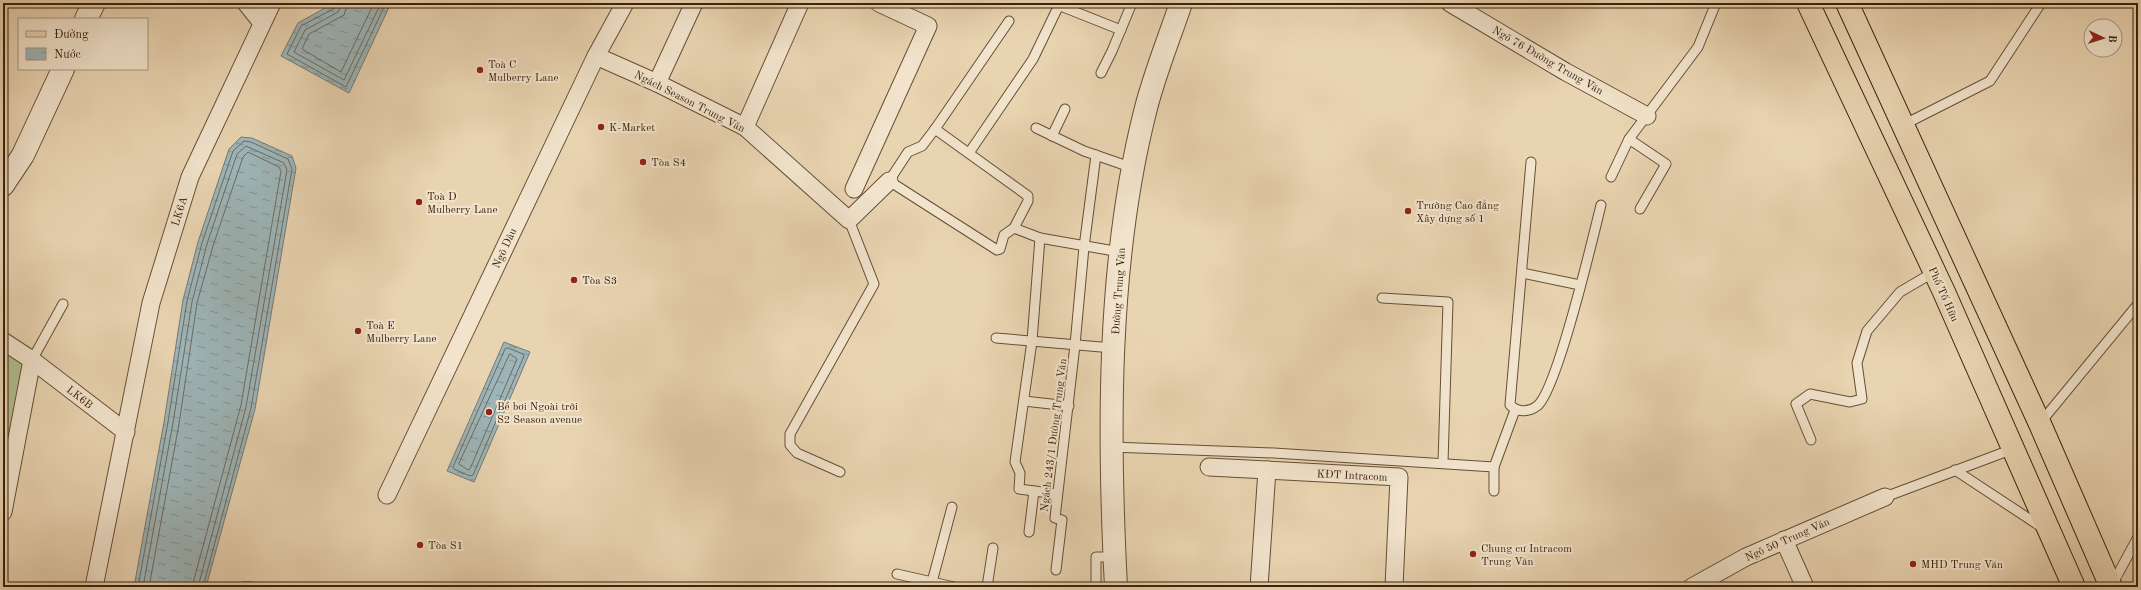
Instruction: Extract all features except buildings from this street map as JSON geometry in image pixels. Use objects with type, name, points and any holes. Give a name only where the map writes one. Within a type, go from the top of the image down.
[{"type":"main road","name":"Phố Tố Hữu","points":[[1808,3],[1934,272],[2074,587]]},
{"type":"main road","points":[[1818,25],[1848,5],[1902,126],[2040,424],[2110,587]]},
{"type":"street","points":[[86,18],[94,3]]},
{"type":"street","points":[[246,3],[262,23]]},
{"type":"street","name":"LK6A","points":[[126,432],[151,302],[190,177],[272,3]]},
{"type":"street","name":"Ngõ Dâu","points":[[387,494],[596,56],[625,3]]},
{"type":"street","points":[[657,83],[694,3]]},
{"type":"street","points":[[745,127],[800,3]]},
{"type":"street","points":[[854,190],[928,26],[879,3]]},
{"type":"street","name":"Đường Trung Văn","points":[[1106,584],[1114,557],[1111,447],[1114,348],[1120,252],[1133,168],[1145,111],[1181,3]]},
{"type":"street","name":"Ngõ 76 Đường Trung Văn","points":[[1450,3],[1566,72],[1647,116]]},
{"type":"street","name":"Ngách Season Trung Văn","points":[[596,56],[657,83],[745,127],[849,220]]},
{"type":"street","points":[[3,185],[24,155],[63,70]]},
{"type":"street","points":[[849,220],[889,181]]},
{"type":"street","name":"LK6B","points":[[4,344],[32,360],[126,432]]},
{"type":"street","points":[[3,512],[32,360]]},
{"type":"street","points":[[94,587],[126,432]]},
{"type":"street","name":"KĐT Intracom","points":[[1209,467],[1399,477],[1394,587]]},
{"type":"street","points":[[1259,587],[1266,470]]},
{"type":"street","name":"Ngõ 50 Trung Văn","points":[[1692,587],[1746,557],[1885,497]]},
{"type":"street","points":[[1784,540],[1805,587]]},
{"type":"lane","points":[[1100,73],[1121,30],[1132,3]]},
{"type":"lane","points":[[1611,177],[1629,139],[1698,47],[1716,3]]},
{"type":"lane","points":[[1902,126],[1990,81],[2042,3]]},
{"type":"lane","points":[[969,153],[1033,59],[1056,4],[1121,30]]},
{"type":"lane","points":[[935,129],[1028,196],[1028,201],[1014,228],[1004,235],[1000,249],[994,249],[889,181],[908,152],[922,146],[935,129],[1009,20]]},
{"type":"lane","points":[[1052,136],[1065,109]]},
{"type":"lane","points":[[1036,128],[1096,155],[1133,168]]},
{"type":"lane","points":[[1629,139],[1666,164],[1640,209]]},
{"type":"lane","name":"Ngách 243/1 Đường Trung Văn","points":[[1056,570],[1062,520],[1054,518],[1075,344],[1084,247],[1096,155]]},
{"type":"lane","points":[[1532,162],[1510,405],[1515,410],[1524,412],[1538,406],[1547,390],[1559,361],[1601,205]]},
{"type":"lane","points":[[840,472],[796,453],[790,445],[790,434],[874,284],[849,220]]},
{"type":"lane","points":[[1014,228],[1040,238],[1084,247],[1120,252]]},
{"type":"lane","points":[[1040,238],[1032,341],[1015,462],[1020,473],[1019,489],[1057,494]]},
{"type":"lane","points":[[1811,440],[1796,404],[1810,394],[1850,402],[1862,399],[1857,363],[1867,331],[1900,292],[1934,272]]},
{"type":"lane","points":[[1522,273],[1580,285]]},
{"type":"lane","points":[[1382,298],[1448,302],[1443,462]]},
{"type":"lane","points":[[32,360],[63,304]]},
{"type":"lane","points":[[2040,424],[2138,304]]},
{"type":"lane","points":[[996,338],[1114,348]]},
{"type":"lane","points":[[1024,401],[1068,406]]},
{"type":"lane","points":[[1494,491],[1494,467],[1515,410]]},
{"type":"lane","points":[[1111,447],[1274,453],[1443,462],[1494,467]]},
{"type":"lane","points":[[1885,497],[2013,449]]},
{"type":"lane","points":[[1955,470],[2051,534]]},
{"type":"lane","points":[[1029,532],[1034,491]]},
{"type":"lane","points":[[932,582],[952,507]]},
{"type":"lane","points":[[2110,587],[2138,537]]},
{"type":"lane","points":[[987,587],[993,548]]},
{"type":"lane","points":[[897,574],[954,587]]},
{"type":"lane","points":[[243,587],[252,587]]},
{"type":"green space","points":[[8,353],[29,368],[3,503],[3,360]]},
{"type":"water","points":[[334,3],[391,3],[349,93],[281,56],[298,23]]},
{"type":"water","points":[[241,137],[252,138],[292,156],[296,168],[255,409],[206,587],[134,587],[164,422],[183,300],[198,242],[229,149]]},
{"type":"water","name":"Bể bơi Ngoài trời S2 Season avenue","points":[[504,342],[530,352],[474,482],[447,471]]},
{"type":"place","name":"Toà C Mulberry Lane","points":[[480,70]]},
{"type":"place","name":"K-Market","points":[[601,127]]},
{"type":"place","name":"Tòa S4","points":[[643,162]]},
{"type":"place","name":"Toà D Mulberry Lane","points":[[419,202]]},
{"type":"place","name":"Trường Cao đẳng Xây dựng số 1","points":[[1408,211]]},
{"type":"place","name":"Tòa S3","points":[[574,280]]},
{"type":"place","name":"Toà E Mulberry Lane","points":[[358,331]]},
{"type":"place","name":"Bể bơi Ngoài trời S2 Season avenue","points":[[489,412]]},
{"type":"place","name":"Tòa S1","points":[[420,545]]},
{"type":"place","name":"Chung cư Intracom Trung Văn","points":[[1473,554]]},
{"type":"place","name":"MHD Trung Văn","points":[[1913,564]]}]
